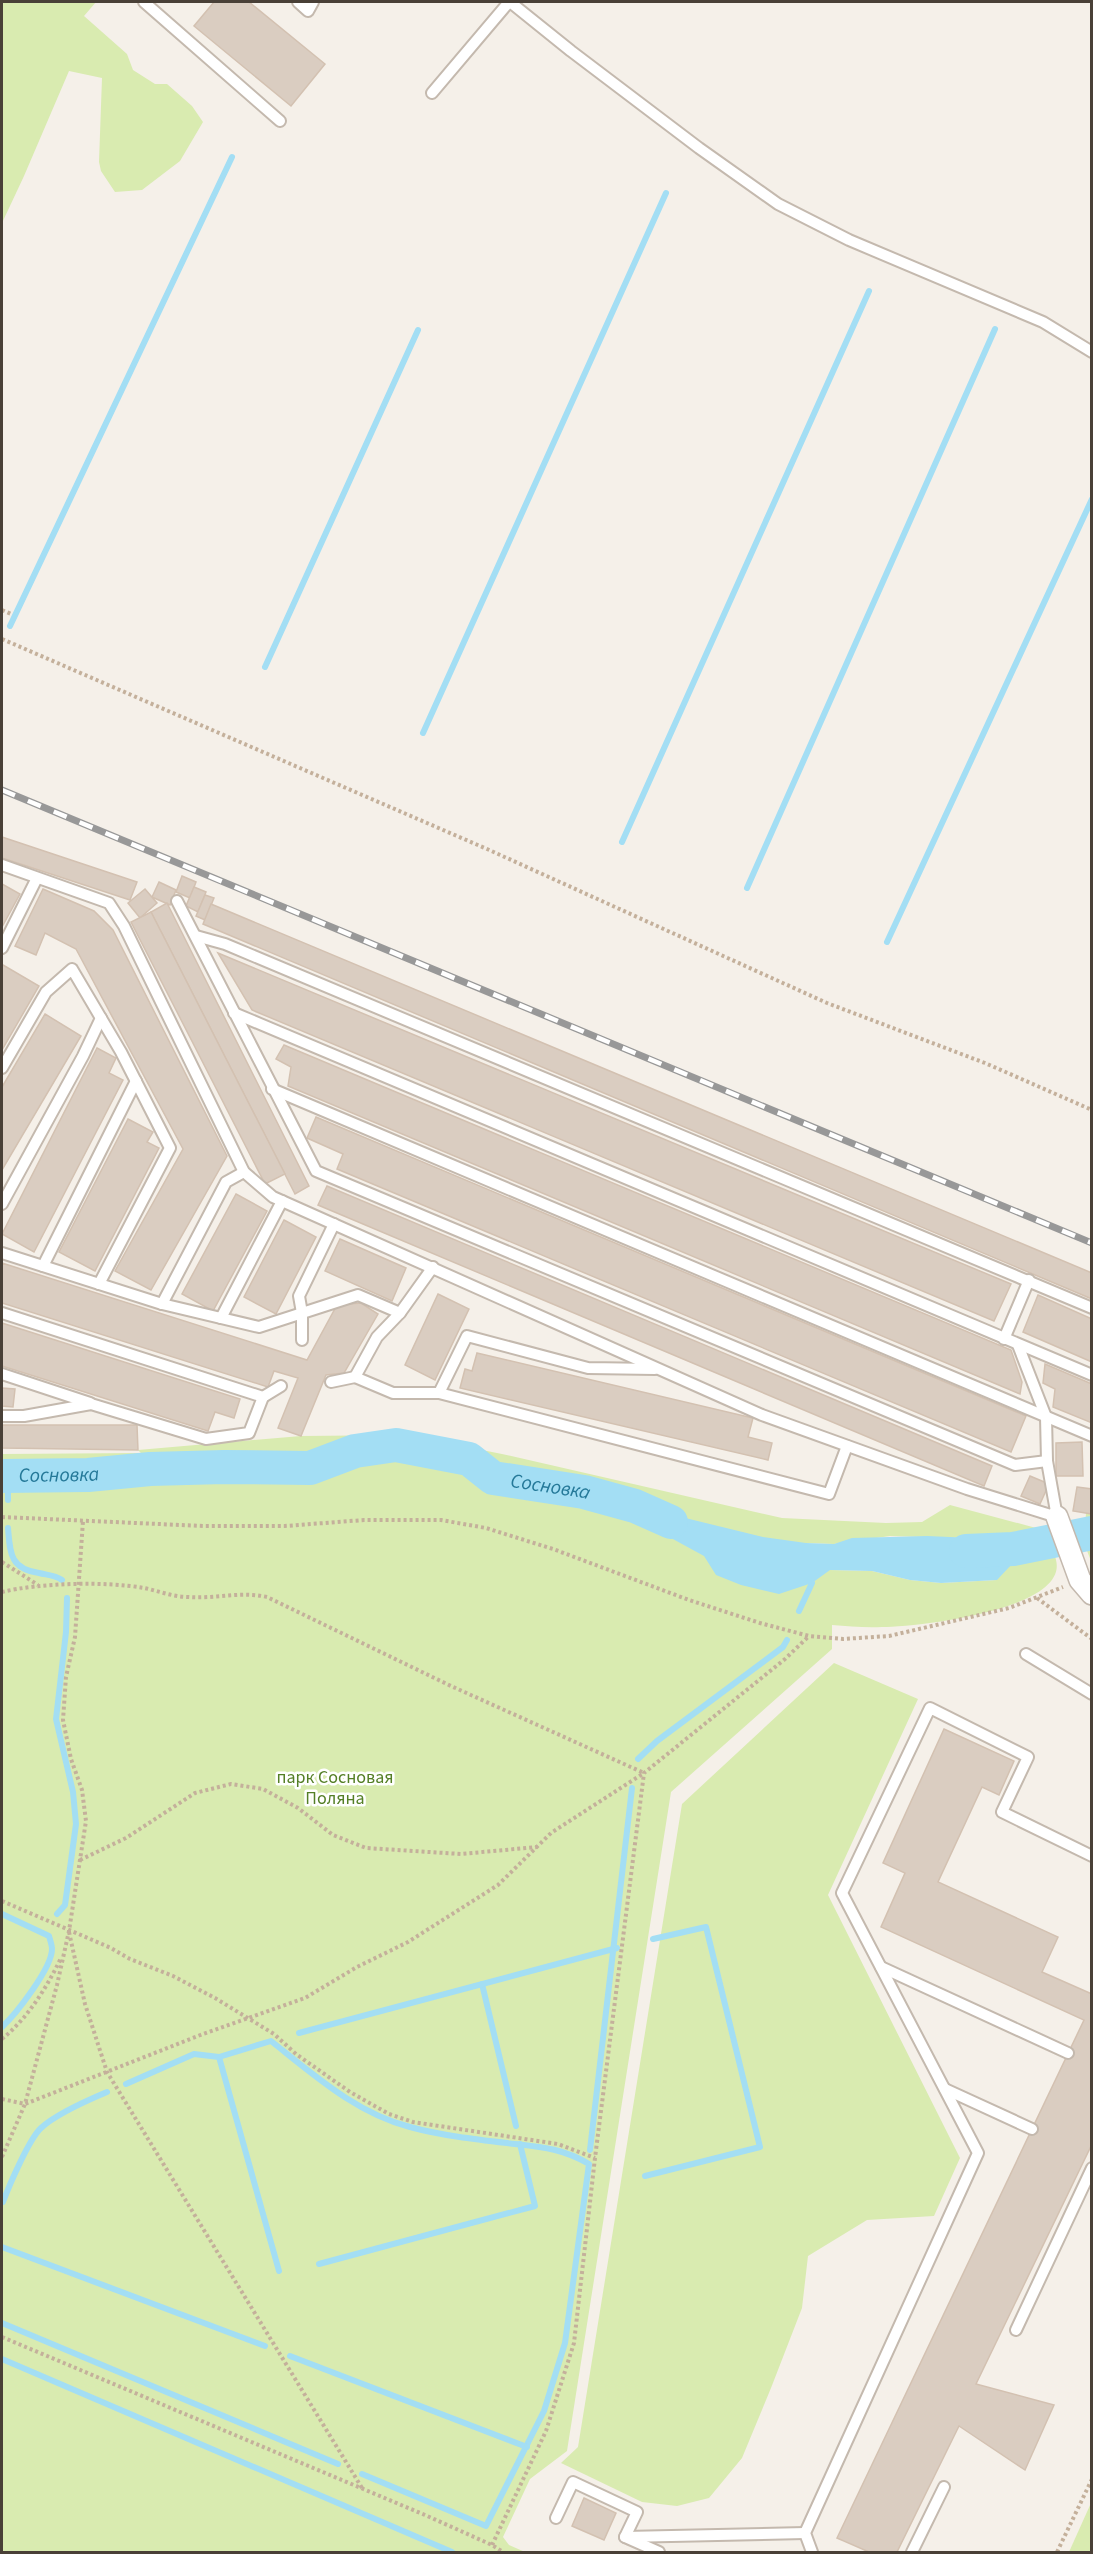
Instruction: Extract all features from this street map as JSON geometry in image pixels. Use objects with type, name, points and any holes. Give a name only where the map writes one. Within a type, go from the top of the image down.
[{"type":"street","points":[[1060,1522],[1068,1553],[1086,1587]]},
{"type":"lane","points":[[144,2],[280,121]]},
{"type":"lane","points":[[298,2],[308,11],[313,2]]},
{"type":"lane","points":[[432,93],[509,2],[680,134],[778,204],[849,240],[1043,322],[1092,352]]},
{"type":"lane","points":[[2,865],[108,903],[124,926],[244,1172],[273,1197],[762,1415],[1060,1522]]},
{"type":"lane","points":[[2,948],[37,878]]},
{"type":"lane","points":[[177,901],[316,1171],[1015,1465],[1047,1461]]},
{"type":"lane","points":[[196,936],[236,948],[1092,1308]]},
{"type":"lane","points":[[2,1068],[46,992],[72,969],[101,1018],[170,1148],[99,1284]]},
{"type":"lane","points":[[234,1013],[1092,1375]]},
{"type":"lane","points":[[2,1204],[83,1056],[101,1018]]},
{"type":"lane","points":[[43,1266],[136,1082]]},
{"type":"lane","points":[[272,1089],[1092,1436]]},
{"type":"lane","points":[[162,1304],[226,1182],[244,1172]]},
{"type":"lane","points":[[220,1318],[282,1201]]},
{"type":"lane","points":[[302,1340],[302,1313],[299,1296],[334,1224]]},
{"type":"lane","points":[[2,1253],[162,1304],[259,1327],[358,1295],[400,1313]]},
{"type":"lane","points":[[355,1377],[376,1338],[400,1313],[433,1267]]},
{"type":"lane","points":[[1004,1339],[1029,1280]]},
{"type":"lane","points":[[2,1313],[263,1397]]},
{"type":"lane","points":[[439,1393],[467,1336],[588,1368],[661,1369]]},
{"type":"lane","points":[[1018,1345],[1046,1417],[1047,1461],[1060,1522]]},
{"type":"lane","points":[[2,1374],[90,1404],[206,1439],[249,1433],[263,1397],[281,1386]]},
{"type":"lane","points":[[331,1383],[355,1377],[393,1393],[439,1393],[829,1494],[846,1446]]},
{"type":"lane","points":[[2,1416],[24,1416],[90,1404]]},
{"type":"lane","points":[[1026,1654],[1092,1694]]},
{"type":"lane","points":[[812,2553],[805,2533],[978,2153],[842,1893],[930,1708],[1028,1757],[1002,1812],[1092,1856]]},
{"type":"lane","points":[[881,1967],[1068,2054]]},
{"type":"lane","points":[[945,2089],[1032,2129]]},
{"type":"lane","points":[[1016,2330],[1092,2168]]},
{"type":"lane","points":[[556,2518],[573,2482],[637,2512],[625,2537]]},
{"type":"lane","points":[[912,2553],[944,2487]]},
{"type":"lane","points":[[625,2537],[805,2533]]},
{"type":"lane","points":[[625,2537],[659,2553]]},
{"type":"path","points":[[2,610],[11,614]]},
{"type":"path","points":[[2,639],[487,849],[826,1003],[985,1063],[1092,1110]]},
{"type":"path","points":[[2,1517],[215,1526],[441,1520],[486,1528],[542,1545],[689,1600],[808,1636],[843,1639],[889,1636],[1009,1608],[1036,1597],[1086,1587]]},
{"type":"path","points":[[2,2157],[25,2104],[64,1952],[86,1821],[84,1800],[63,1720],[66,1677],[75,1637],[83,1521]]},
{"type":"path","points":[[2,1562],[38,1586]]},
{"type":"path","points":[[2,1592],[38,1586],[79,1585],[144,1588],[171,1596],[190,1598],[254,1594],[644,1773]]},
{"type":"path","points":[[1036,1597],[1092,1639]]},
{"type":"path","points":[[2,2099],[25,2104],[203,2034],[252,2019],[305,1998],[440,1922],[498,1885],[551,1833],[644,1773],[785,1659],[808,1636]]},
{"type":"path","points":[[492,2545],[546,2431],[574,2343],[644,1773]]},
{"type":"path","points":[[80,1860],[126,1838],[195,1793],[231,1784],[263,1789],[298,1808],[333,1835],[366,1848],[460,1854],[537,1846]]},
{"type":"path","points":[[2,1901],[173,1976],[252,2019],[330,2079],[389,2114],[413,2122],[506,2138],[550,2142],[595,2158]]},
{"type":"path","points":[[69,1931],[86,2004],[107,2072],[362,2488]]},
{"type":"path","points":[[2,2039],[34,2003],[52,1976],[64,1952]]},
{"type":"path","points":[[2,2337],[362,2488],[492,2545],[503,2553]]},
{"type":"path","points":[[1057,2553],[1092,2480]]},
{"type":"green space","points":[[2,2],[96,2],[84,16],[127,54],[133,70],[155,84],[167,84],[192,106],[203,122],[180,161],[142,190],[115,192],[101,171],[99,162],[102,78],[69,71],[2,223]]},
{"type":"green space","name":"парк Сосновая Поляна","points":[[407,1435],[502,1454],[782,1518],[886,1523],[922,1522],[950,1505],[1040,1529],[1049,1539],[1054,1551],[1056,1560],[1054,1577],[1039,1592],[1015,1603],[955,1619],[899,1626],[832,1625],[832,1649],[671,1792],[567,2451],[530,2479],[503,2537],[509,2545],[525,2552],[2,2552],[2,1454],[141,1453],[138,1450],[301,1436]],"holes":[[[890,1536],[996,1539],[997,1580],[941,1583],[910,1580],[872,1571],[830,1570],[806,1543],[834,1544]]]},
{"type":"green space","points":[[1086,1513],[1091,1514],[1091,1561],[1084,1543]]},
{"type":"green space","points":[[834,1663],[918,1699],[828,1895],[960,2158],[934,2216],[867,2220],[808,2256],[802,2308],[771,2388],[742,2458],[709,2498],[677,2506],[642,2502],[561,2463],[578,2447],[682,1804]]},
{"type":"green space","points":[[1091,2503],[1091,2552],[1069,2552]]},
{"type":"water","points":[[628,1504],[763,1537],[806,1543],[834,1544],[852,1538],[927,1536],[996,1539],[1013,1549],[1013,1563],[997,1580],[941,1583],[910,1580],[872,1571],[830,1570],[812,1583],[779,1594],[741,1585],[716,1575],[704,1556],[649,1526]]},
{"type":"building","points":[[214,2],[249,2],[325,64],[291,106],[194,26]]},
{"type":"building","points":[[2,837],[137,882],[130,900],[2,858]]},
{"type":"building","points":[[182,876],[196,882],[190,898],[176,892]]},
{"type":"building","points":[[159,882],[176,890],[170,905],[152,897]]},
{"type":"building","points":[[2,884],[20,894],[2,927]]},
{"type":"building","points":[[194,887],[206,892],[198,912],[186,906]]},
{"type":"building","points":[[43,889],[94,911],[113,930],[227,1156],[151,1290],[115,1271],[183,1149],[76,949],[45,933],[36,955],[15,946]]},
{"type":"building","points":[[145,889],[157,903],[140,918],[128,903]]},
{"type":"building","points":[[205,895],[214,898],[205,920],[196,916]]},
{"type":"building","points":[[167,903],[309,1186],[295,1194],[151,912]]},
{"type":"building","points":[[211,904],[1092,1273],[1092,1299],[203,924]]},
{"type":"building","points":[[151,912],[285,1174],[265,1184],[131,922]]},
{"type":"building","points":[[218,953],[1011,1284],[994,1321],[252,1010]]},
{"type":"building","points":[[3,965],[39,986],[2,1050],[2,967]]},
{"type":"building","points":[[45,1014],[81,1036],[2,1170],[2,1087]]},
{"type":"building","points":[[284,1045],[1011,1350],[1022,1382],[1020,1394],[288,1086],[291,1067],[276,1059]]},
{"type":"building","points":[[97,1048],[116,1058],[109,1073],[123,1080],[34,1252],[2,1234]]},
{"type":"building","points":[[316,1117],[1026,1416],[1011,1452],[337,1169],[343,1154],[307,1138]]},
{"type":"building","points":[[128,1119],[153,1132],[147,1142],[159,1148],[95,1271],[59,1252]]},
{"type":"building","points":[[327,1186],[992,1466],[984,1486],[318,1205]]},
{"type":"building","points":[[236,1194],[267,1211],[213,1311],[182,1294]]},
{"type":"building","points":[[284,1220],[316,1237],[276,1314],[244,1297]]},
{"type":"building","points":[[340,1239],[406,1268],[392,1301],[325,1271]]},
{"type":"building","points":[[2,1263],[307,1360],[337,1305],[361,1303],[378,1314],[344,1373],[326,1375],[301,1436],[278,1428],[298,1378],[274,1371],[268,1387],[2,1303]]},
{"type":"building","points":[[438,1294],[469,1309],[435,1380],[405,1365]]},
{"type":"building","points":[[1038,1295],[1092,1319],[1092,1362],[1023,1332]]},
{"type":"building","points":[[2,1323],[240,1399],[234,1418],[215,1412],[208,1431],[2,1366]]},
{"type":"building","points":[[477,1353],[753,1418],[748,1437],[772,1443],[768,1460],[460,1388],[465,1369],[472,1371]]},
{"type":"building","points":[[1045,1364],[1092,1384],[1092,1423],[1053,1407],[1055,1389],[1043,1383]]},
{"type":"building","points":[[2,1388],[15,1389],[13,1407],[2,1406]]},
{"type":"building","points":[[2,1425],[137,1425],[138,1450],[2,1448]]},
{"type":"building","points":[[1082,1442],[1083,1476],[1056,1476],[1056,1443]]},
{"type":"building","points":[[1030,1476],[1049,1484],[1040,1504],[1021,1496]]},
{"type":"building","points":[[1077,1487],[1092,1489],[1092,1514],[1073,1511]]},
{"type":"building","points":[[944,1729],[1014,1761],[999,1795],[982,1787],[938,1882],[1058,1937],[1042,1972],[1092,1994],[1092,2144],[976,2384],[1054,2405],[1025,2470],[959,2426],[897,2552],[869,2552],[837,2538],[1084,2020],[881,1927],[905,1873],[883,1863]]},
{"type":"building","points":[[584,2498],[616,2513],[604,2540],[572,2526]]},
{"type":"waterway","points":[[10,626],[232,157]]},
{"type":"waterway","points":[[423,733],[666,193]]},
{"type":"waterway","points":[[622,842],[869,291]]},
{"type":"waterway","points":[[747,888],[995,329]]},
{"type":"waterway","points":[[265,667],[418,330]]},
{"type":"waterway","points":[[887,942],[1092,499]]},
{"type":"waterway","name":"Сосновка","points":[[2,1476],[88,1475],[150,1469],[224,1467],[310,1468],[355,1451],[396,1445],[469,1459],[493,1478],[584,1492],[635,1506],[671,1522]]},
{"type":"waterway","points":[[8,1476],[8,1500]]},
{"type":"waterway","points":[[8,1528],[11,1552],[17,1564],[29,1571],[62,1580]]},
{"type":"waterway","name":"Сосновка","points":[[966,1551],[1013,1549],[1092,1533]]},
{"type":"waterway","points":[[799,1611],[812,1583]]},
{"type":"waterway","points":[[57,1914],[65,1905],[76,1824],[73,1792],[56,1719],[66,1632],[67,1598]]},
{"type":"waterway","points":[[638,1759],[657,1741],[783,1647],[787,1640]]},
{"type":"waterway","points":[[590,2150],[632,1788]]},
{"type":"waterway","points":[[2,1914],[49,1936],[52,1949],[40,1979],[2,2027]]},
{"type":"waterway","points":[[645,2176],[760,2147],[706,1927],[653,1939]]},
{"type":"waterway","points":[[299,2033],[617,1948]]},
{"type":"waterway","points":[[482,1984],[516,2126]]},
{"type":"waterway","points":[[126,2084],[194,2054],[219,2057],[271,2041],[336,2092],[390,2121],[449,2135],[553,2149],[589,2164],[565,2343],[544,2411],[486,2526],[362,2474]]},
{"type":"waterway","points":[[219,2057],[279,2271]]},
{"type":"waterway","points":[[3,2202],[25,2152],[41,2128],[63,2113],[107,2092]]},
{"type":"waterway","points":[[319,2264],[535,2206],[520,2144]]},
{"type":"waterway","points":[[2,2247],[265,2346]]},
{"type":"waterway","points":[[2,2323],[338,2464]]},
{"type":"waterway","points":[[290,2356],[527,2447]]},
{"type":"waterway","points":[[2,2359],[452,2552]]},
{"type":"railway","points":[[2,790],[1092,1243]]}]
